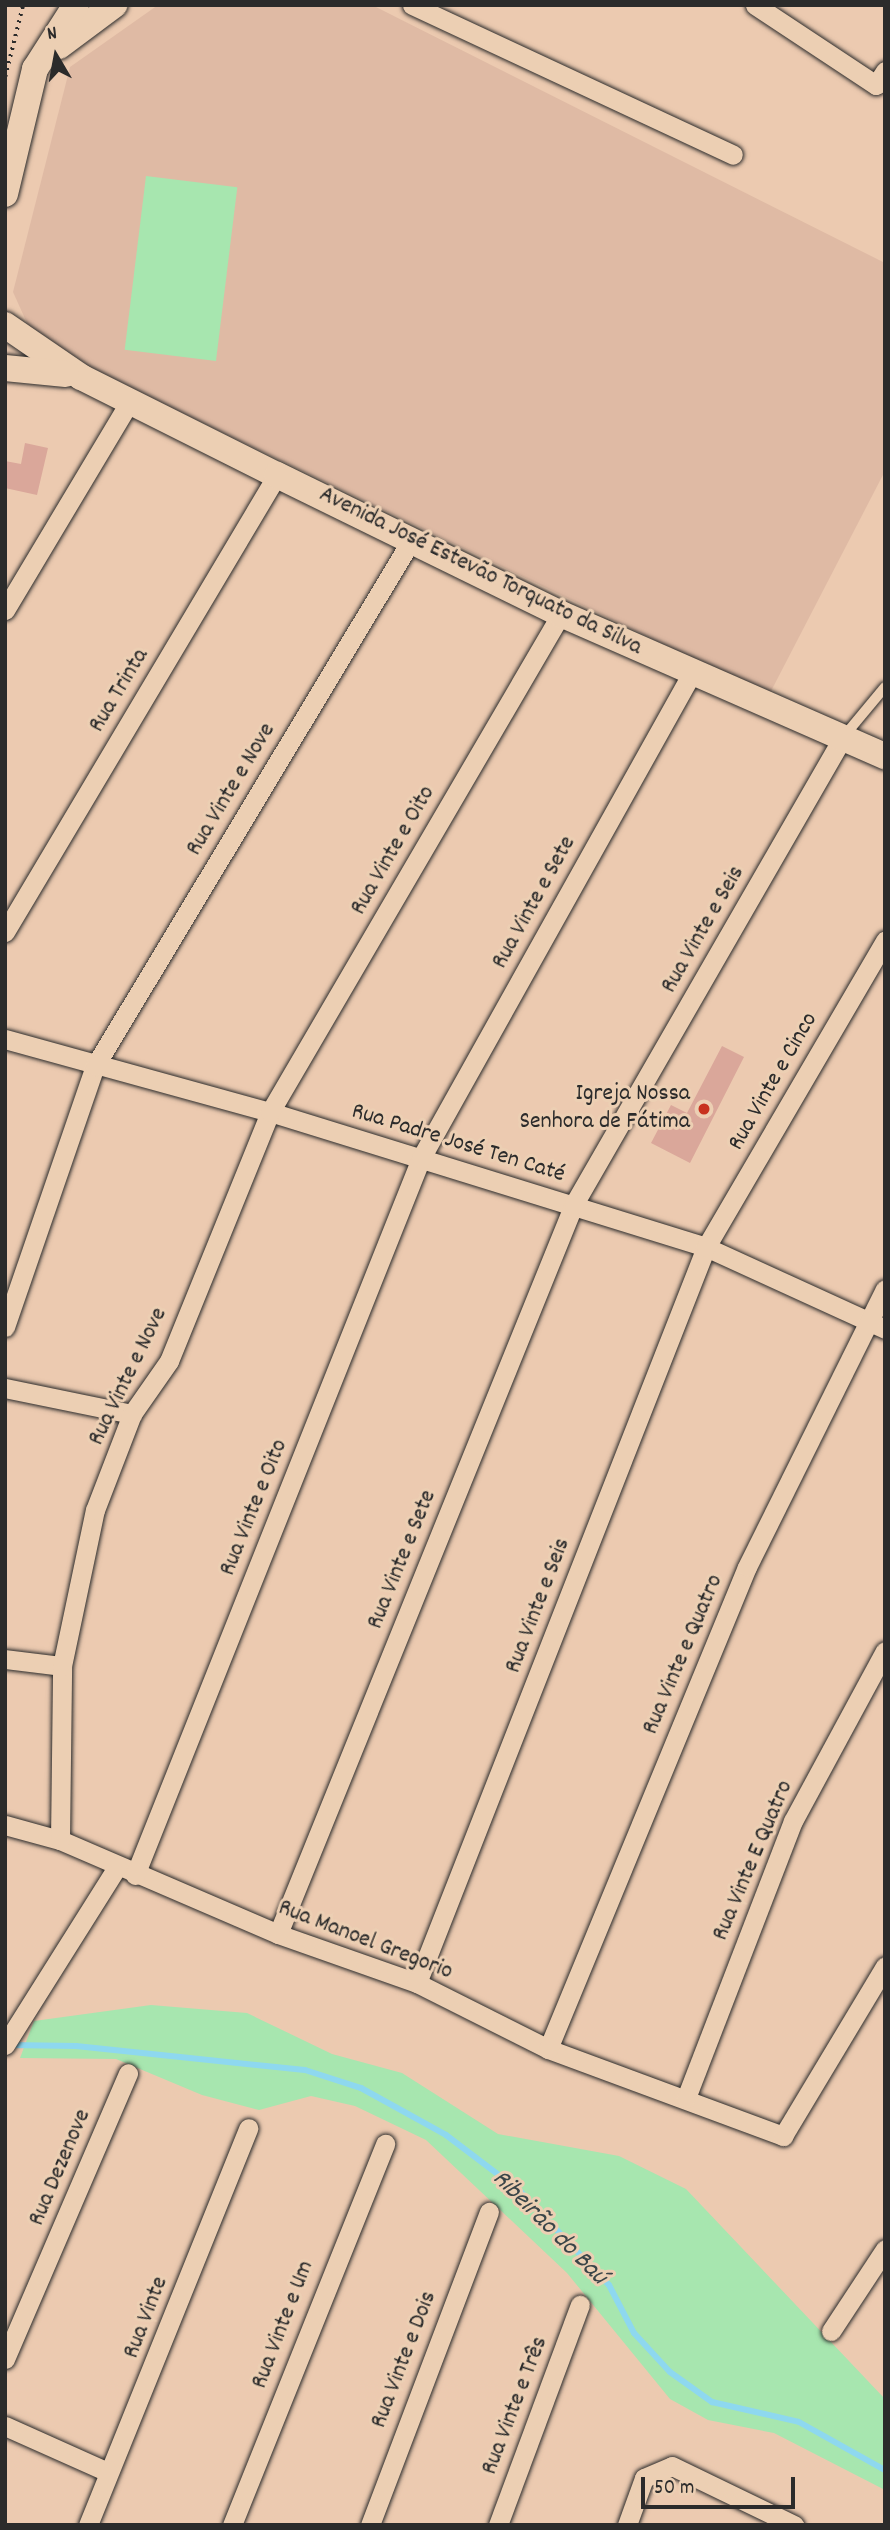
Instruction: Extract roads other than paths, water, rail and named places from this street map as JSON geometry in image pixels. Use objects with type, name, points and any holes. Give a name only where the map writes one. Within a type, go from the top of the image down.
[{"type":"main road","points":[[5,194],[35,69],[76,5]]},
{"type":"main road","points":[[35,69],[114,5]]},
{"type":"main road","name":"Avenida José Estevão Torquato da Silva","points":[[5,325],[80,377],[129,403],[561,614],[885,756]]},
{"type":"main road","name":"Avenida José Estevão Torquato da Silva","points":[[5,368],[80,377]]},
{"type":"street","points":[[412,5],[733,155]]},
{"type":"street","points":[[755,5],[876,85],[885,71]]},
{"type":"street","points":[[5,610],[129,403]]},
{"type":"street","name":"Rua Trinta","points":[[5,932],[277,475]]},
{"type":"street","name":"Rua Vinte e Nove","points":[[95,1066],[412,539]]},
{"type":"street","name":"Rua Vinte e Oito","points":[[270,1112],[561,614]]},
{"type":"street","name":"Rua Vinte e Sete","points":[[421,1158],[692,673]]},
{"type":"street","name":"Rua Vinte e Seis","points":[[574,1204],[843,737]]},
{"type":"street","name":"Rua Vinte e Cinco","points":[[706,1247],[885,941]]},
{"type":"street","name":"Rua Padre José Ten Caté","points":[[5,1039],[95,1066],[270,1112],[706,1247],[885,1329]]},
{"type":"street","points":[[5,1327],[95,1066]]},
{"type":"street","name":"Rua Vinte e Nove","points":[[60,1840],[62,1666],[94,1510],[132,1414],[169,1361],[270,1112]]},
{"type":"street","name":"Rua Vinte e Oito","points":[[135,1875],[421,1158]]},
{"type":"street","name":"Rua Vinte e Sete","points":[[278,1934],[574,1204]]},
{"type":"street","name":"Rua Vinte e Seis","points":[[417,1983],[706,1247]]},
{"type":"street","name":"Rua Vinte e Quatro","points":[[548,2049],[747,1567],[867,1320],[885,1289]]},
{"type":"street","points":[[5,1388],[132,1414]]},
{"type":"street","name":"Rua Vinte E Quatro","points":[[686,2098],[793,1821],[885,1651]]},
{"type":"street","points":[[5,1659],[62,1666]]},
{"type":"street","name":"Rua Manoel Gregorio","points":[[5,1825],[60,1840],[135,1875],[278,1934],[417,1983],[548,2049],[783,2136],[885,1966]]},
{"type":"street","points":[[10,2038],[117,1867]]},
{"type":"street","name":"Rua Dezenove","points":[[5,2359],[128,2073]]},
{"type":"street","name":"Rua Vinte","points":[[88,2525],[248,2128]]},
{"type":"street","name":"Rua Vinte e Um","points":[[232,2525],[385,2144]]},
{"type":"street","name":"Rua Vinte e Dois","points":[[370,2525],[489,2213]]},
{"type":"street","points":[[831,2331],[885,2249]]},
{"type":"street","name":"Rua Vinte e Três","points":[[498,2525],[580,2305]]},
{"type":"street","points":[[5,2426],[108,2472]]},
{"type":"street","points":[[626,2525],[644,2478],[672,2466],[794,2525]]},
{"type":"lane","name":"Rua Vinte e Seis","points":[[843,737],[885,687]]},
{"type":"waterway","name":"Ribeirão do Baú","points":[[8,2045],[76,2046],[305,2070],[361,2088],[446,2135],[520,2191],[609,2285],[634,2333],[670,2372],[712,2402],[799,2422],[885,2470]]},
{"type":"place","name":"Igreja Nossa Senhora de Fátima","points":[[704,1109]]}]
